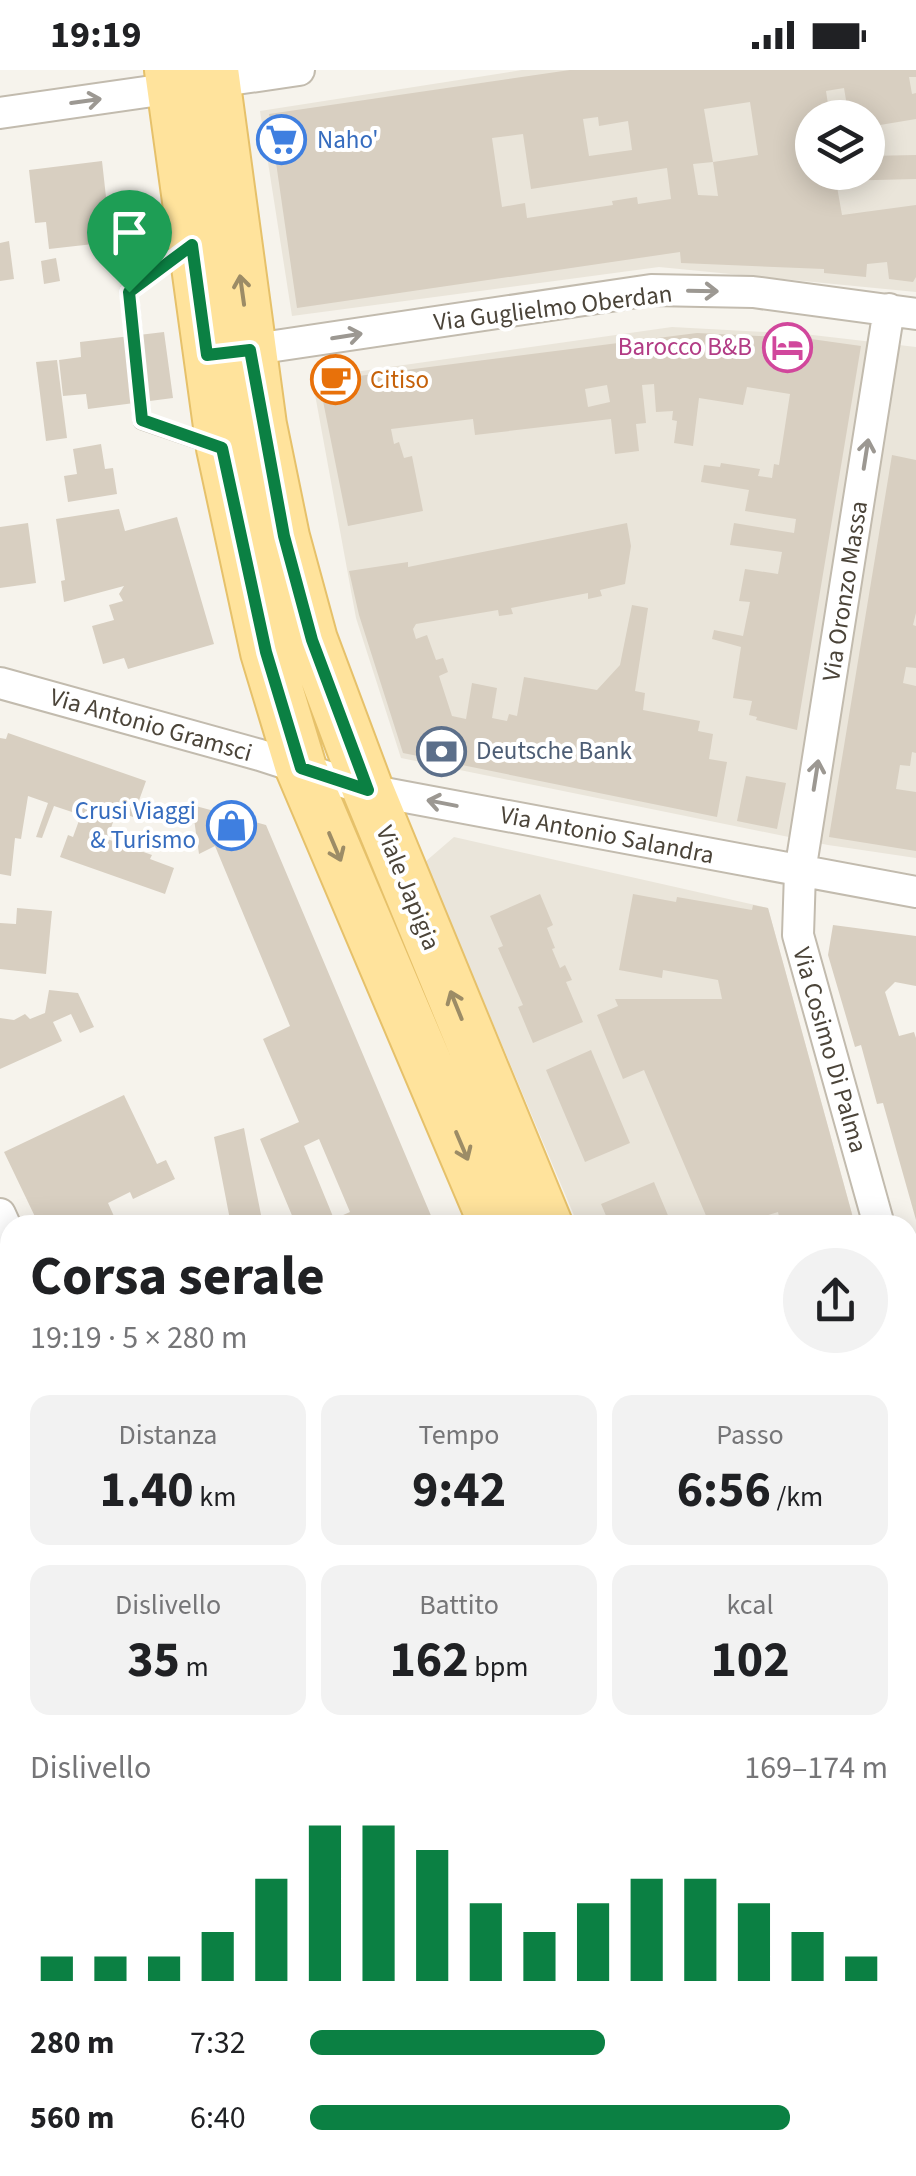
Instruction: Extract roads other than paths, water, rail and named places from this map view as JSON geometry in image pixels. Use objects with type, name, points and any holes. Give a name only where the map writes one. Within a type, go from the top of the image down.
[{"type":"main road","name":"Viale Japigia","points":[[192,78],[192,245],[284,536],[312,640],[368,790],[543,1215]]},
{"type":"main road","name":"Viale Japigia","points":[[192,78],[228,353],[222,448],[266,652],[301,768],[491,1215]]},
{"type":"street","points":[[0,113],[192,78],[299,70]]},
{"type":"street","name":"Via Guglielmo Oberdan","points":[[228,353],[652,290],[753,292],[903,312]]},
{"type":"street","name":"Via Oronzo Massa","points":[[800,872],[903,312]]},
{"type":"street","name":"Via Antonio Gramsci","points":[[0,682],[301,768]]},
{"type":"street","name":"Via Antonio Salandra","points":[[301,768],[368,790],[916,892]]},
{"type":"street","name":"Via Cosimo Di Palma","points":[[800,872],[798,935],[876,1215]]},
{"type":"lane","points":[[192,245],[129,292],[142,420],[222,448]]},
{"type":"place","name":"Naho'","points":[[282,140]]},
{"type":"place","name":"Barocco B&B","points":[[787,347]]},
{"type":"place","name":"Citiso","points":[[335,380]]},
{"type":"place","name":"Deutsche Bank","points":[[441,751]]},
{"type":"place","name":"Crusi Viaggi & Turismo","points":[[231,825]]}]
